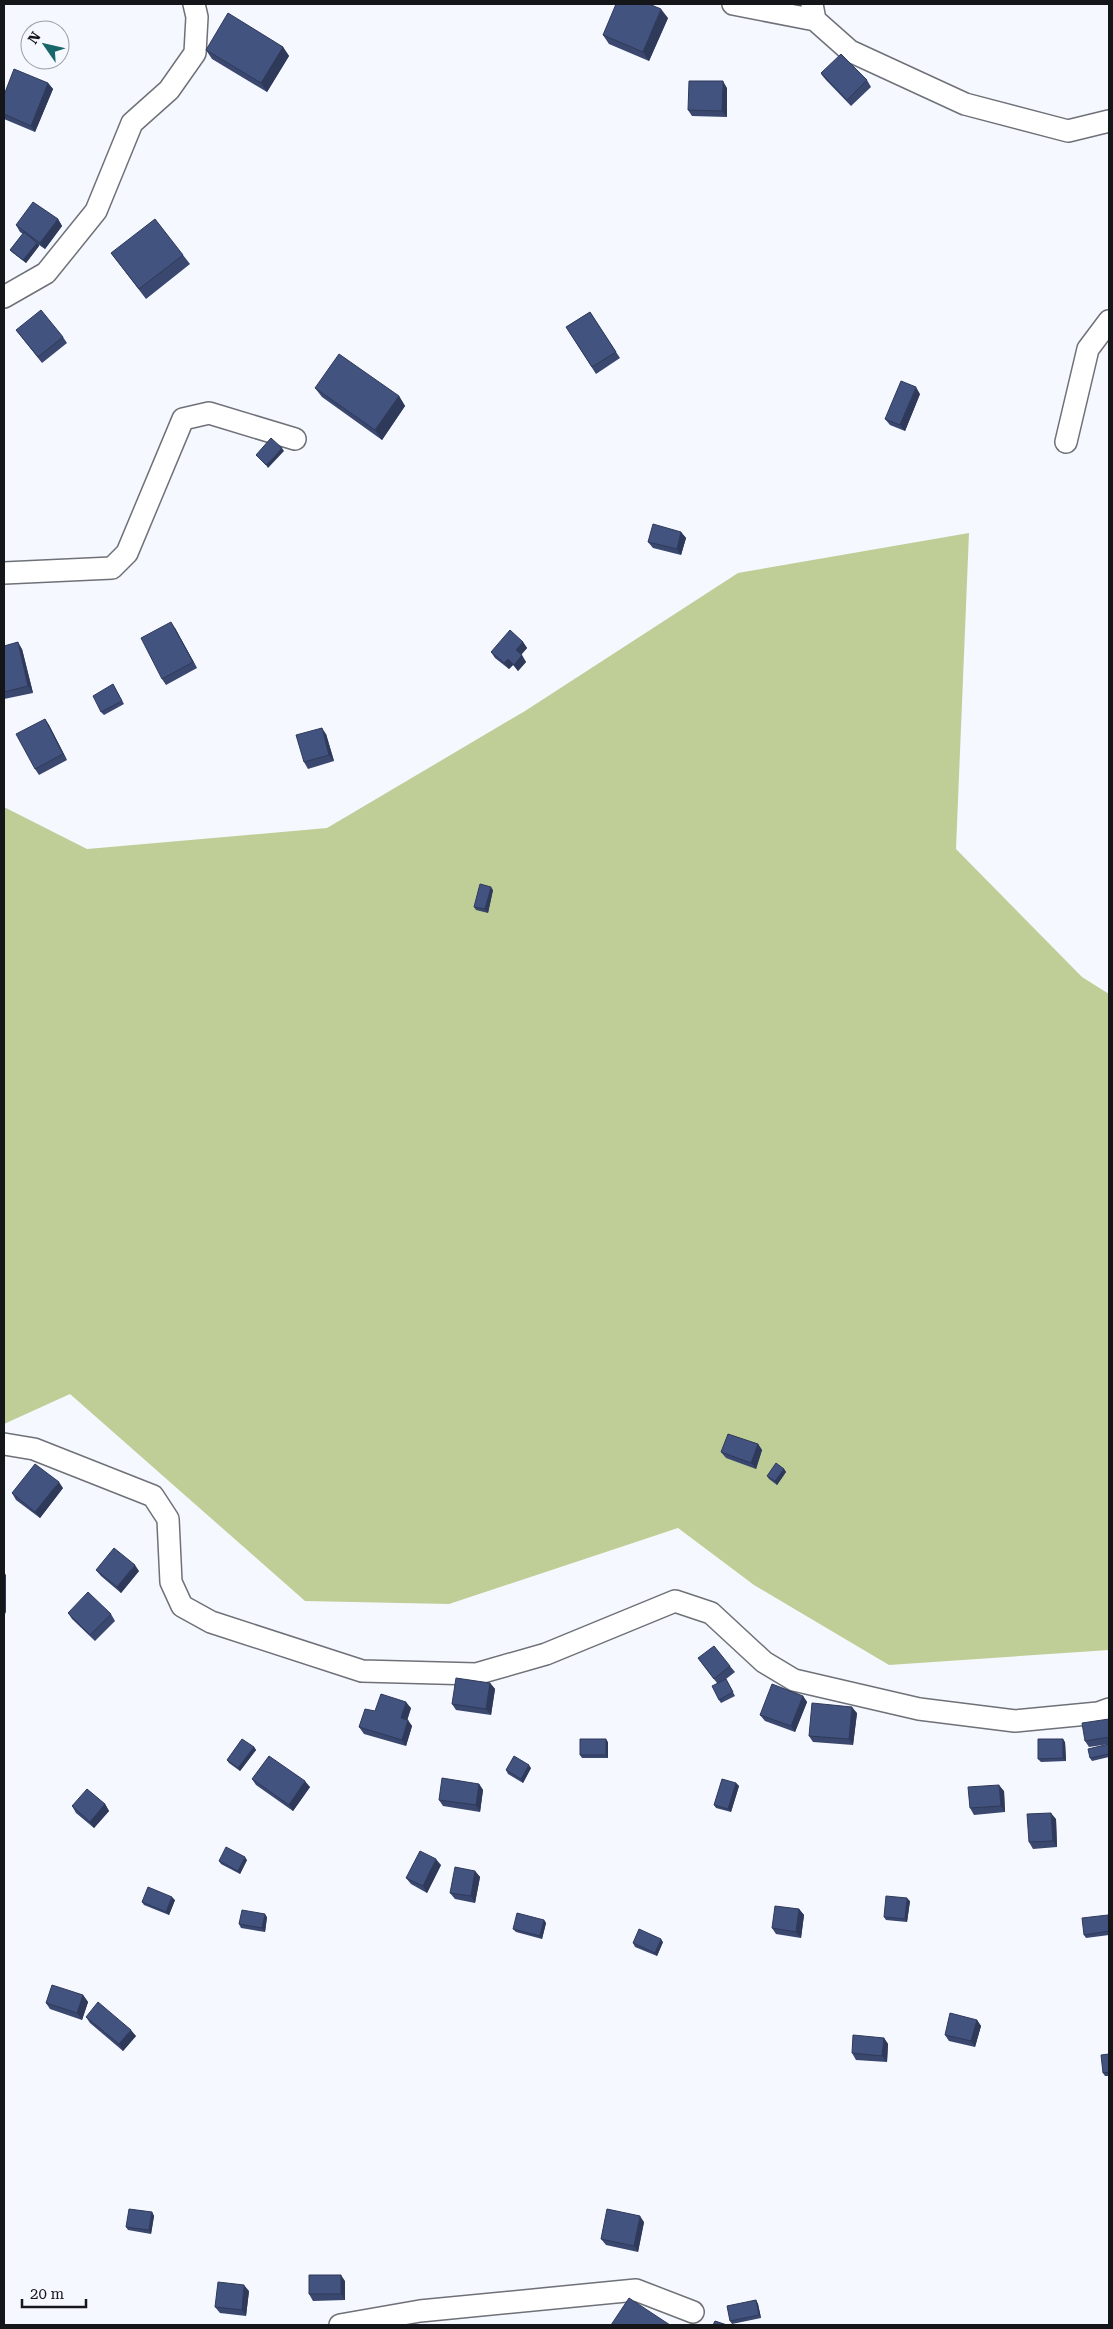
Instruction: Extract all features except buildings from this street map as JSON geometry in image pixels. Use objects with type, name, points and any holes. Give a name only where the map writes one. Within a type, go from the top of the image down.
[{"type":"lane","points":[[4,297],[46,273],[96,211],[132,124],[169,90],[195,53],[197,17],[194,4]]},
{"type":"lane","points":[[733,4],[813,12],[850,51],[965,104],[1068,131],[1109,120]]},
{"type":"lane","points":[[1066,442],[1088,349],[1109,321]]},
{"type":"lane","points":[[4,573],[112,568],[127,553],[183,419],[210,413],[295,438]]},
{"type":"lane","points":[[4,1444],[34,1449],[153,1496],[168,1519],[171,1582],[182,1606],[211,1622],[362,1671],[476,1674],[546,1654],[675,1601],[711,1613],[764,1662],[794,1680],[919,1709],[1015,1721],[1098,1712],[1109,1709]]},
{"type":"lane","points":[[340,2325],[420,2311],[636,2290],[693,2312]]},
{"type":"green space","points":[[969,533],[956,849],[1082,977],[1109,994],[1109,1650],[889,1665],[754,1585],[678,1528],[449,1604],[305,1601],[70,1394],[4,1424],[4,807],[87,849],[327,828],[525,711],[738,573]]}]
